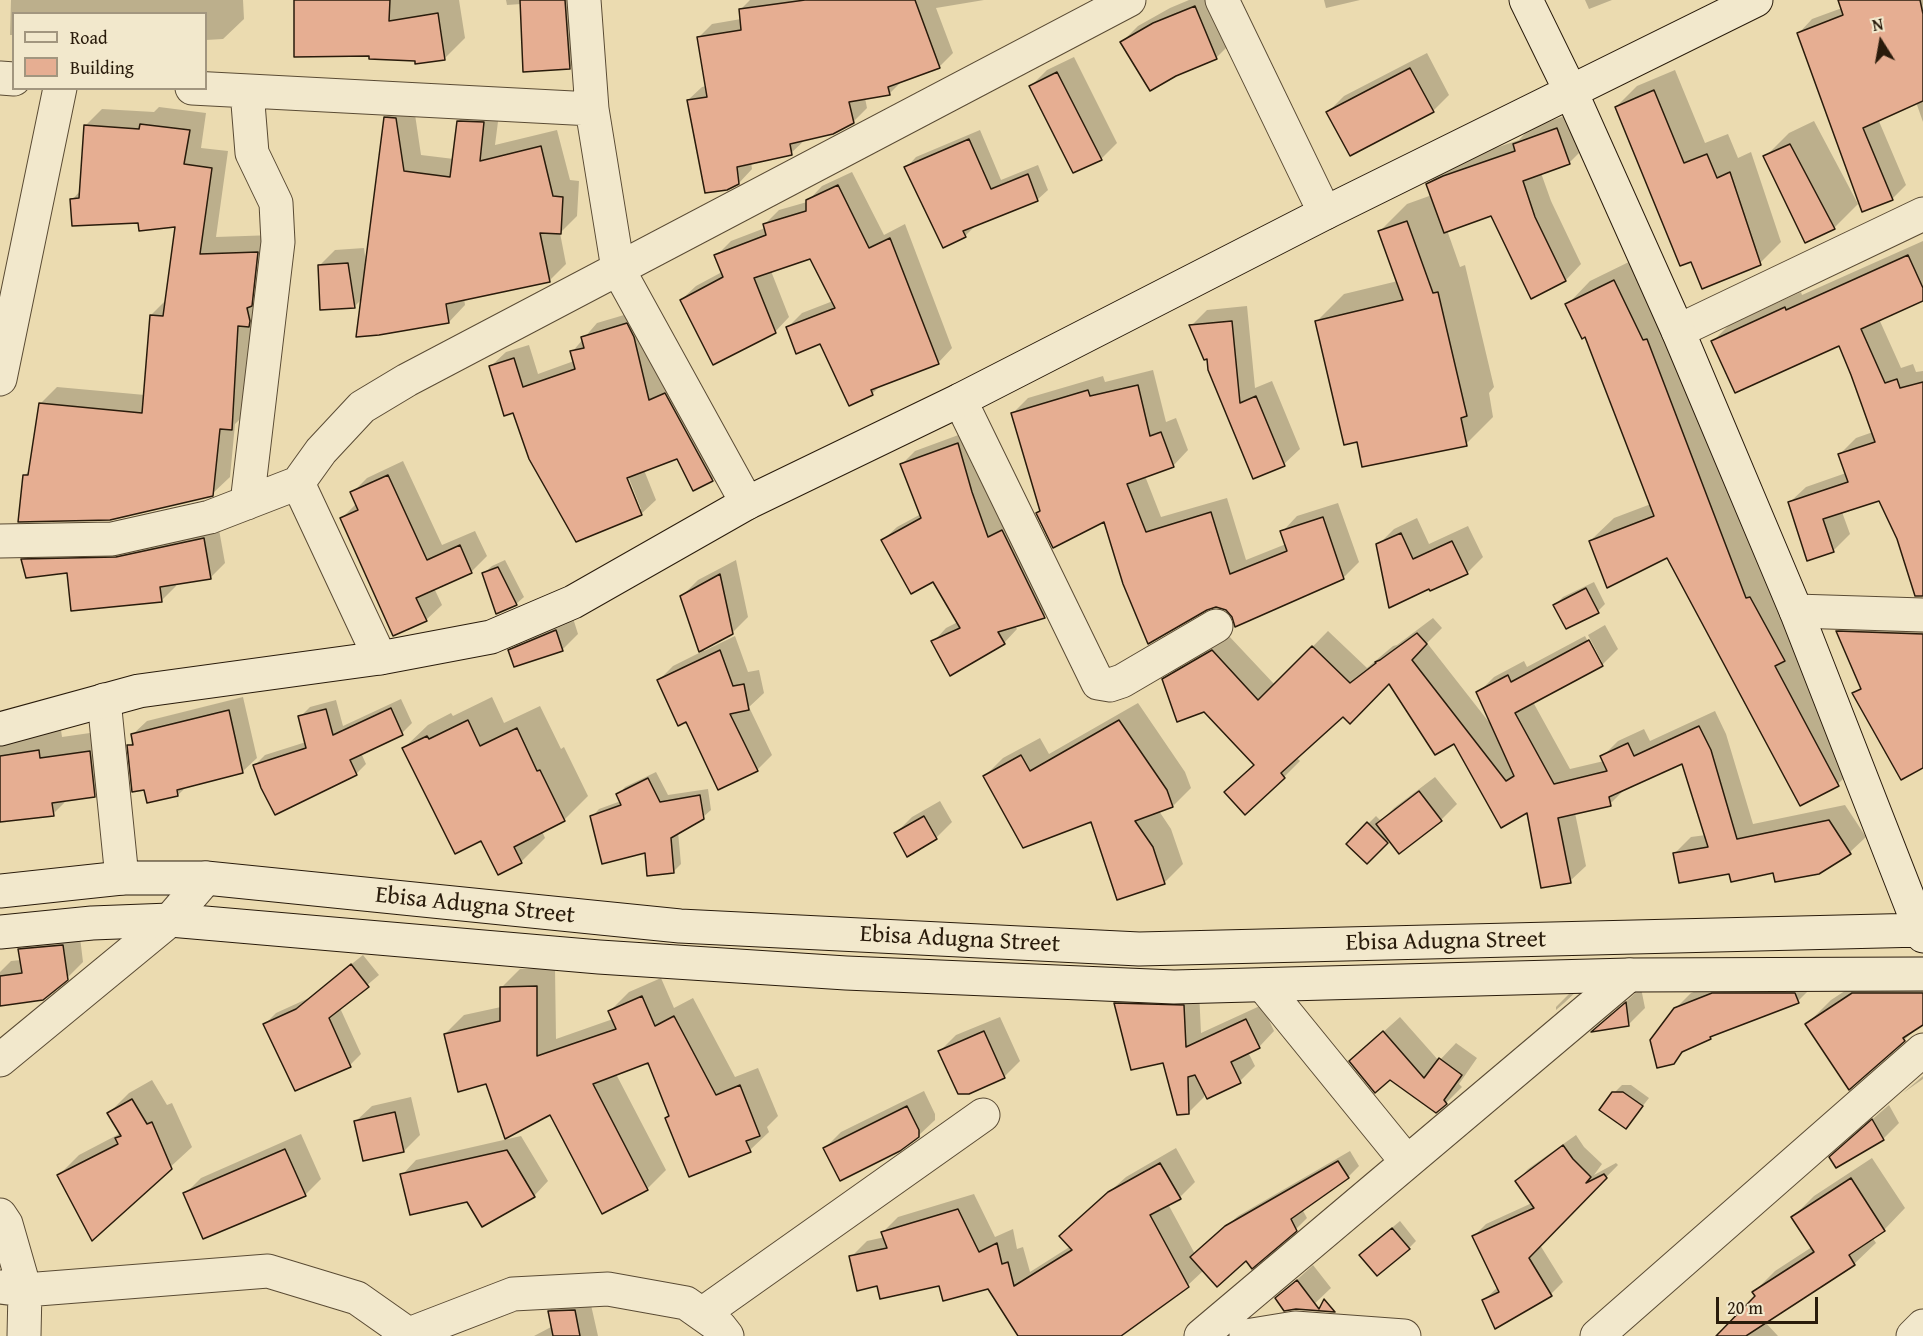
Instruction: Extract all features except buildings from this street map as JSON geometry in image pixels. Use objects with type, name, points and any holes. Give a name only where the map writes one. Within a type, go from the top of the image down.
[{"type":"street","points":[[584,0],[592,109],[618,269],[747,503]]},
{"type":"street","points":[[0,541],[112,539],[210,517],[298,483],[321,451],[362,407],[407,380],[1129,0]]},
{"type":"street","points":[[1222,0],[1325,213]]},
{"type":"street","points":[[1526,0],[1571,92],[1678,331],[1796,611],[1922,932]]},
{"type":"street","points":[[0,729],[139,691],[380,658],[491,637],[573,602],[747,503],[960,400],[1325,213],[1756,0]]},
{"type":"street","points":[[207,89],[592,109]]},
{"type":"street","points":[[0,379],[60,90]]},
{"type":"street","points":[[247,91],[252,153],[276,203],[278,242],[247,503]]},
{"type":"street","points":[[1678,331],[1923,214]]},
{"type":"street","points":[[960,400],[1098,683],[1110,685],[1122,681],[1216,626]]},
{"type":"street","points":[[298,483],[380,658]]},
{"type":"street","points":[[1796,611],[1923,615]]},
{"type":"street","points":[[104,700],[122,878]]},
{"type":"street","name":"Ebisa Adugna Street","points":[[0,891],[122,878],[206,878],[680,926],[1139,949],[1922,932]]},
{"type":"street","points":[[0,1060],[170,920],[206,878]]},
{"type":"street","name":"Ebisa Adugna Street","points":[[0,932],[92,923],[170,920],[599,957],[846,973],[1174,987],[1629,975],[1923,974]]},
{"type":"street","points":[[1201,1336],[1629,975]]},
{"type":"street","points":[[1263,985],[1407,1162]]},
{"type":"street","points":[[1597,1336],[1923,1050]]},
{"type":"street","points":[[702,1314],[983,1115]]},
{"type":"street","points":[[0,1215],[6,1224],[13,1288],[24,1336]]},
{"type":"street","points":[[13,1288],[268,1271],[357,1298],[408,1335],[513,1294],[608,1289],[686,1303],[720,1327],[727,1336]]},
{"type":"street","points":[[1913,1336],[1923,1326]]},
{"type":"street","points":[[1246,1336],[1295,1328],[1404,1336]]}]
